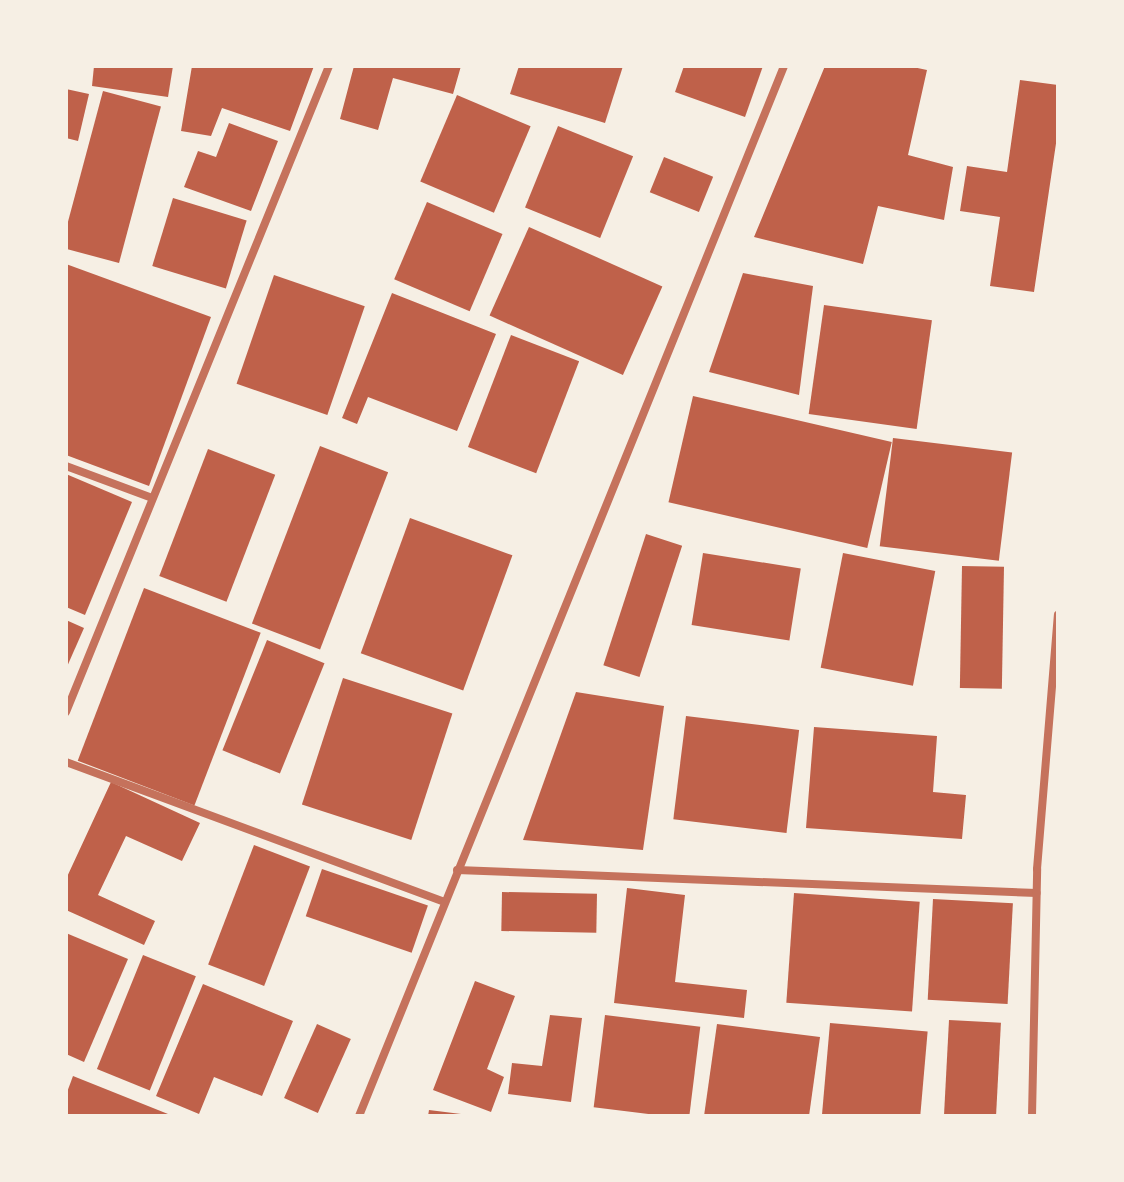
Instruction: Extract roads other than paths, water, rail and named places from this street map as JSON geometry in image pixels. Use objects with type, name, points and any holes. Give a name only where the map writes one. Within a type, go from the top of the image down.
[{"type":"street","points":[[66,712],[329,66]]},
{"type":"street","points":[[359,1116],[784,66]]},
{"type":"street","points":[[66,466],[152,498]]},
{"type":"street","points":[[1032,1116],[1037,893],[1058,615]]},
{"type":"street","points":[[66,762],[444,902]]},
{"type":"street","points":[[457,870],[1037,893]]}]
